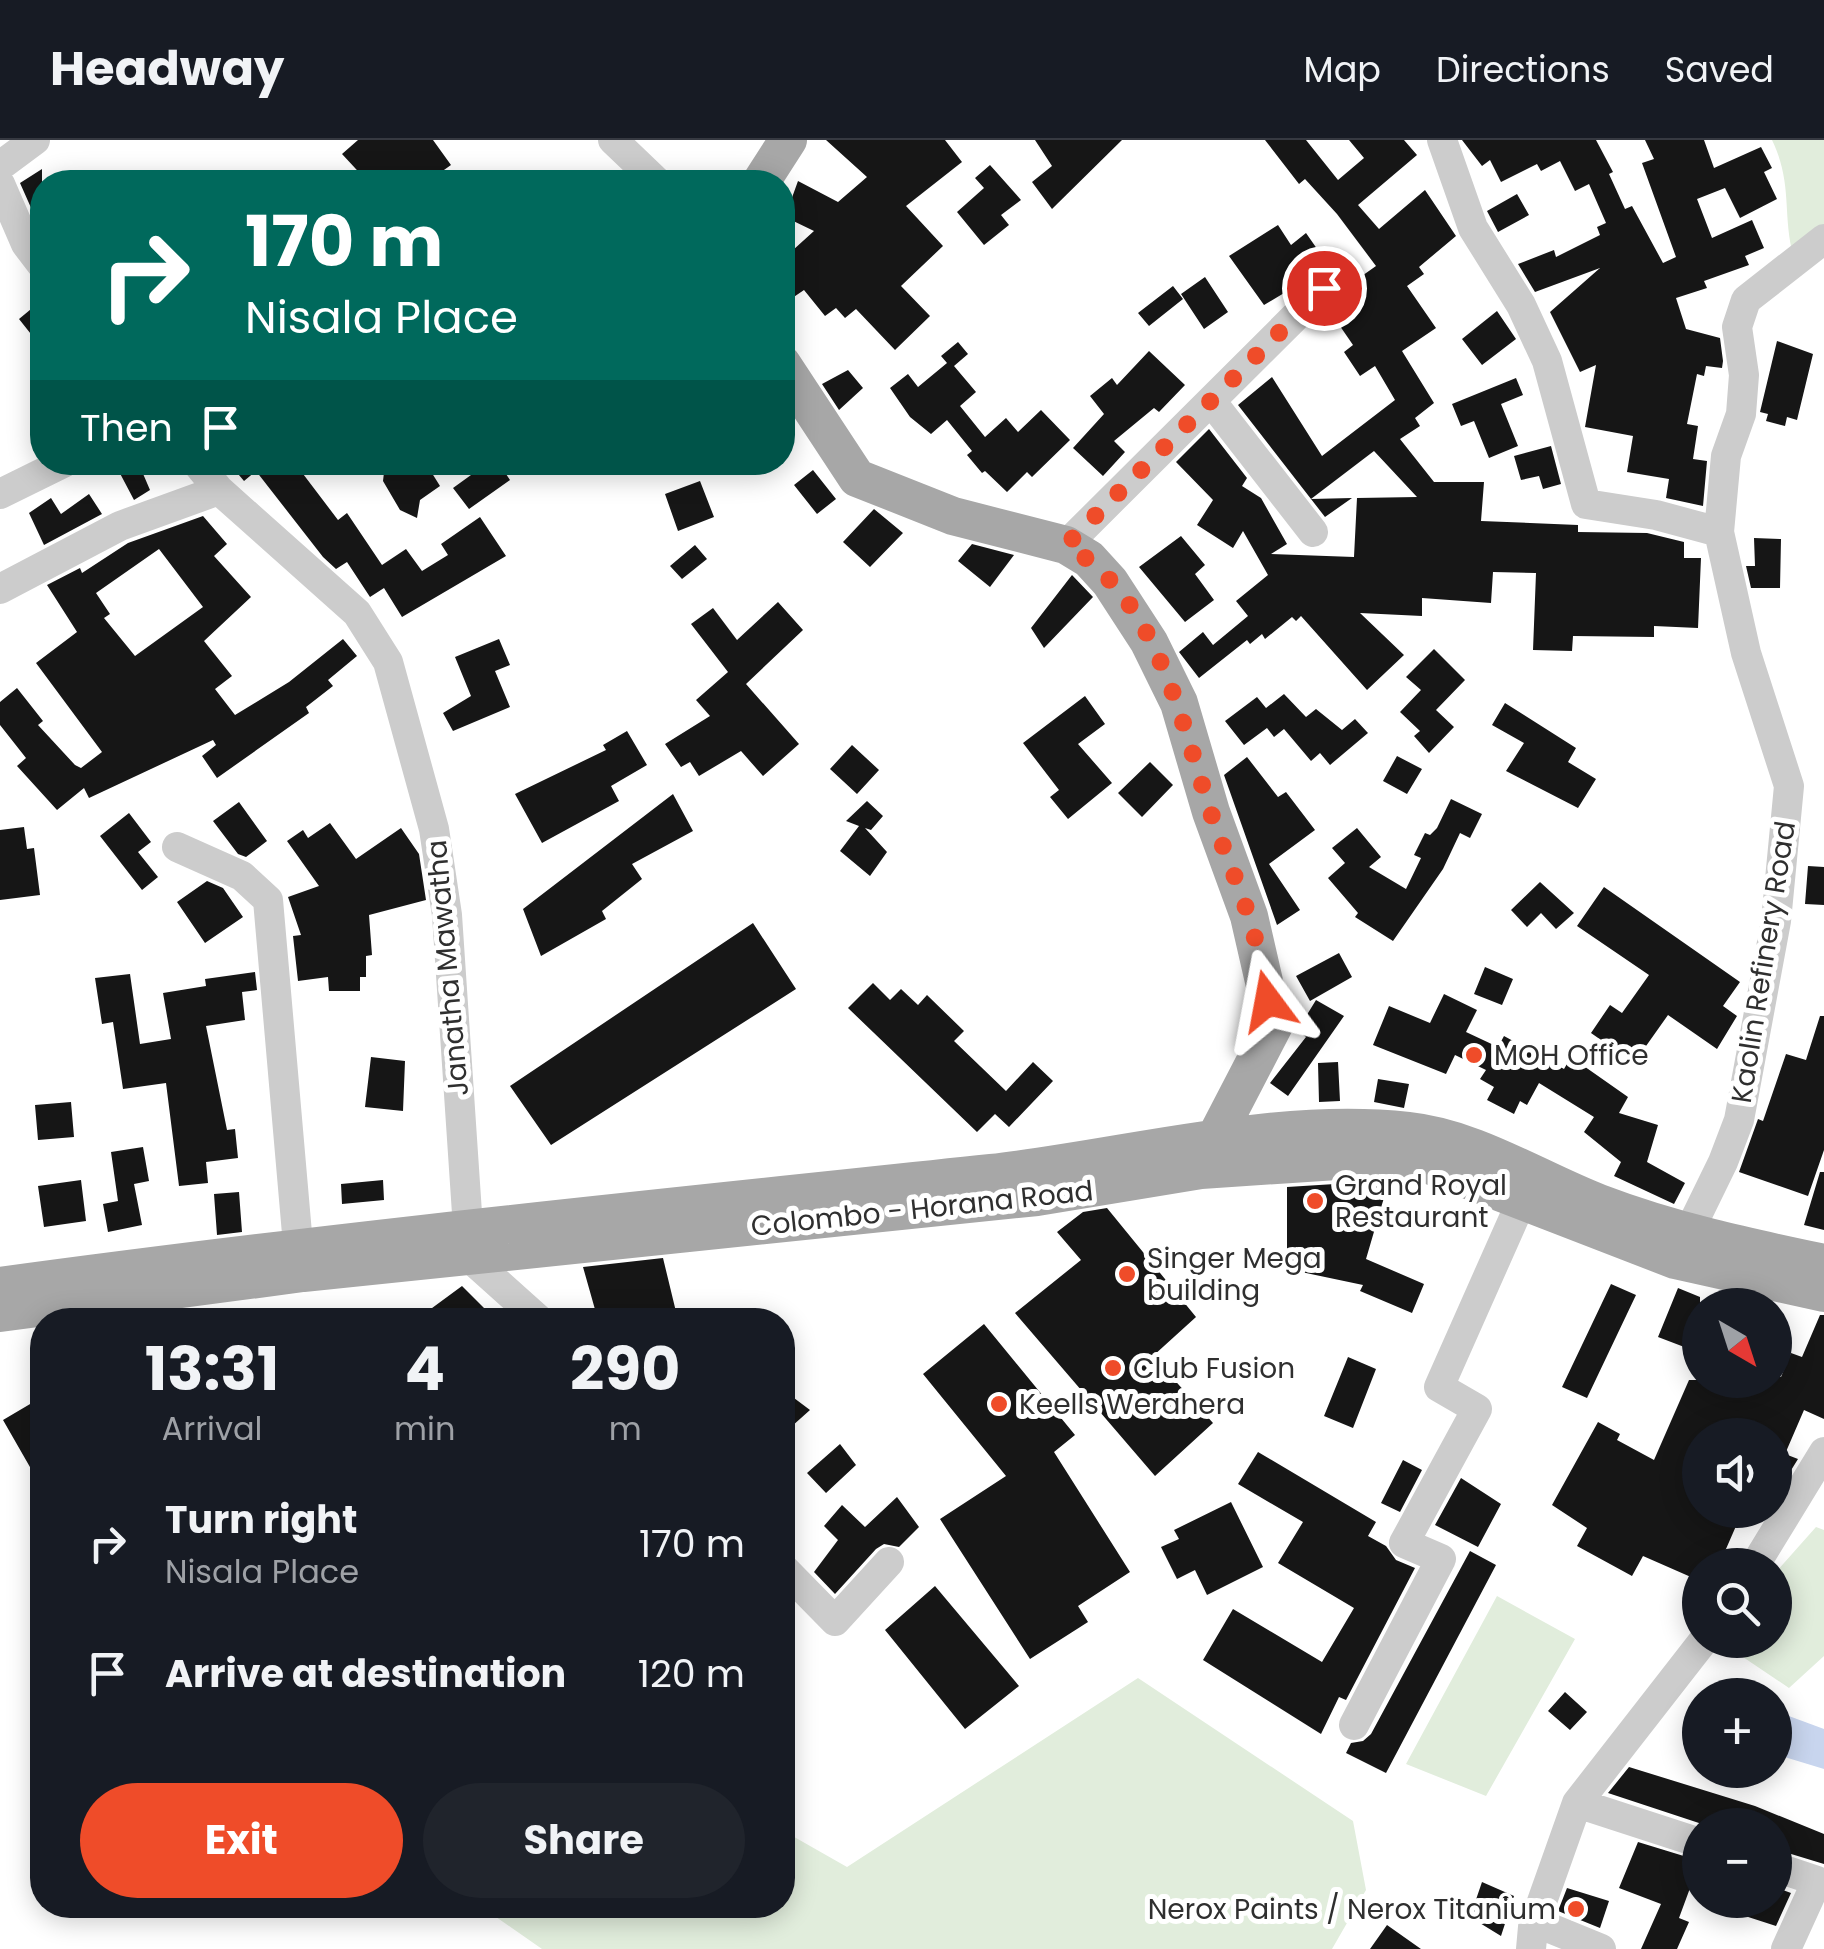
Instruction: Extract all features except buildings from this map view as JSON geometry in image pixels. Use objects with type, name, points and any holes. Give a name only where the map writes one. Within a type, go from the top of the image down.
[{"type":"main road","points":[[769,170],[788,140]]},
{"type":"main road","points":[[795,384],[858,478],[954,516],[1066,545],[1089,559],[1110,582],[1150,642],[1179,702],[1211,812],[1249,916],[1274,1024],[1206,1155]]},
{"type":"main road","name":"Colombo - Horana Road","points":[[1206,1155],[1322,1130],[1413,1132],[1492,1157],[1599,1203],[1682,1246],[1824,1263]]},
{"type":"main road","name":"Colombo - Horana Road","points":[[38,1308],[302,1273],[469,1244],[918,1195],[1118,1157],[1206,1155],[1408,1160],[1522,1200],[1682,1246],[1824,1293]]},
{"type":"main road","name":"Colombo - Horana Road","points":[[0,1286],[298,1245],[469,1244]]},
{"type":"main road","name":"Colombo - Horana Road","points":[[0,1313],[30,1309]]},
{"type":"street","points":[[0,166],[35,140]]},
{"type":"street","points":[[613,140],[645,170]]},
{"type":"street","points":[[1442,140],[1472,228],[1520,305],[1547,362],[1586,504],[1656,515],[1719,532]]},
{"type":"street","points":[[0,184],[23,256]]},
{"type":"street","name":"Kaolin Refinery Road","points":[[1682,1246],[1739,1120],[1776,922],[1790,786],[1746,653],[1719,532],[1726,456],[1741,414],[1744,375],[1737,327],[1746,300],[1824,240]]},
{"type":"street","points":[[1066,545],[1324,288]]},
{"type":"street","points":[[1210,401],[1314,532]]},
{"type":"street","points":[[0,494],[39,475]]},
{"type":"street","name":"Janatha Mawatha","points":[[207,475],[358,613],[388,662],[434,828],[447,915],[469,1244]]},
{"type":"street","points":[[0,589],[120,526],[219,490]]},
{"type":"street","points":[[178,847],[242,876],[268,900],[298,1245]]},
{"type":"street","points":[[1354,1725],[1441,1559],[1404,1542],[1478,1409],[1438,1387],[1522,1200]]},
{"type":"street","points":[[469,1244],[528,1308]]},
{"type":"street","points":[[1766,1548],[1824,1452]]},
{"type":"street","points":[[795,1580],[836,1621],[889,1562]]},
{"type":"street","points":[[1601,1949],[1533,1935],[1578,1803],[1690,1658]]},
{"type":"street","points":[[1578,1803],[1682,1836]]},
{"type":"street","points":[[1786,1949],[1817,1881],[1792,1873]]},
{"type":"green space","points":[[1772,140],[1824,140],[1824,251],[1795,262],[1783,172]]},
{"type":"green space","points":[[1816,1527],[1824,1530],[1824,1656],[1792,1685],[1792,1678],[1774,1678],[1744,1658],[1792,1658],[1792,1554]]},
{"type":"green space","points":[[1497,1596],[1575,1639],[1486,1796],[1406,1764]]},
{"type":"green space","points":[[1138,1678],[1353,1821],[1366,1890],[1332,1949],[542,1949],[498,1918],[795,1918],[795,1837],[847,1867]]},
{"type":"water","points":[[1792,1717],[1824,1729],[1824,1769],[1792,1759]]},
{"type":"place","name":"MOH Office","points":[[1474,1055]]},
{"type":"place","name":"Grand Royal Restaurant","points":[[1315,1201]]},
{"type":"place","name":"Singer Mega building","points":[[1127,1274]]},
{"type":"place","name":"Club Fusion","points":[[1113,1368]]},
{"type":"place","name":"Keells Werahera","points":[[999,1404]]},
{"type":"place","name":"Nerox Paints / Nerox Titanium","points":[[1576,1909]]},
{"type":"route","points":[[1268,1001],[1249,916],[1211,812],[1179,702],[1150,642],[1110,582],[1089,559],[1066,545],[1324,288]]}]
